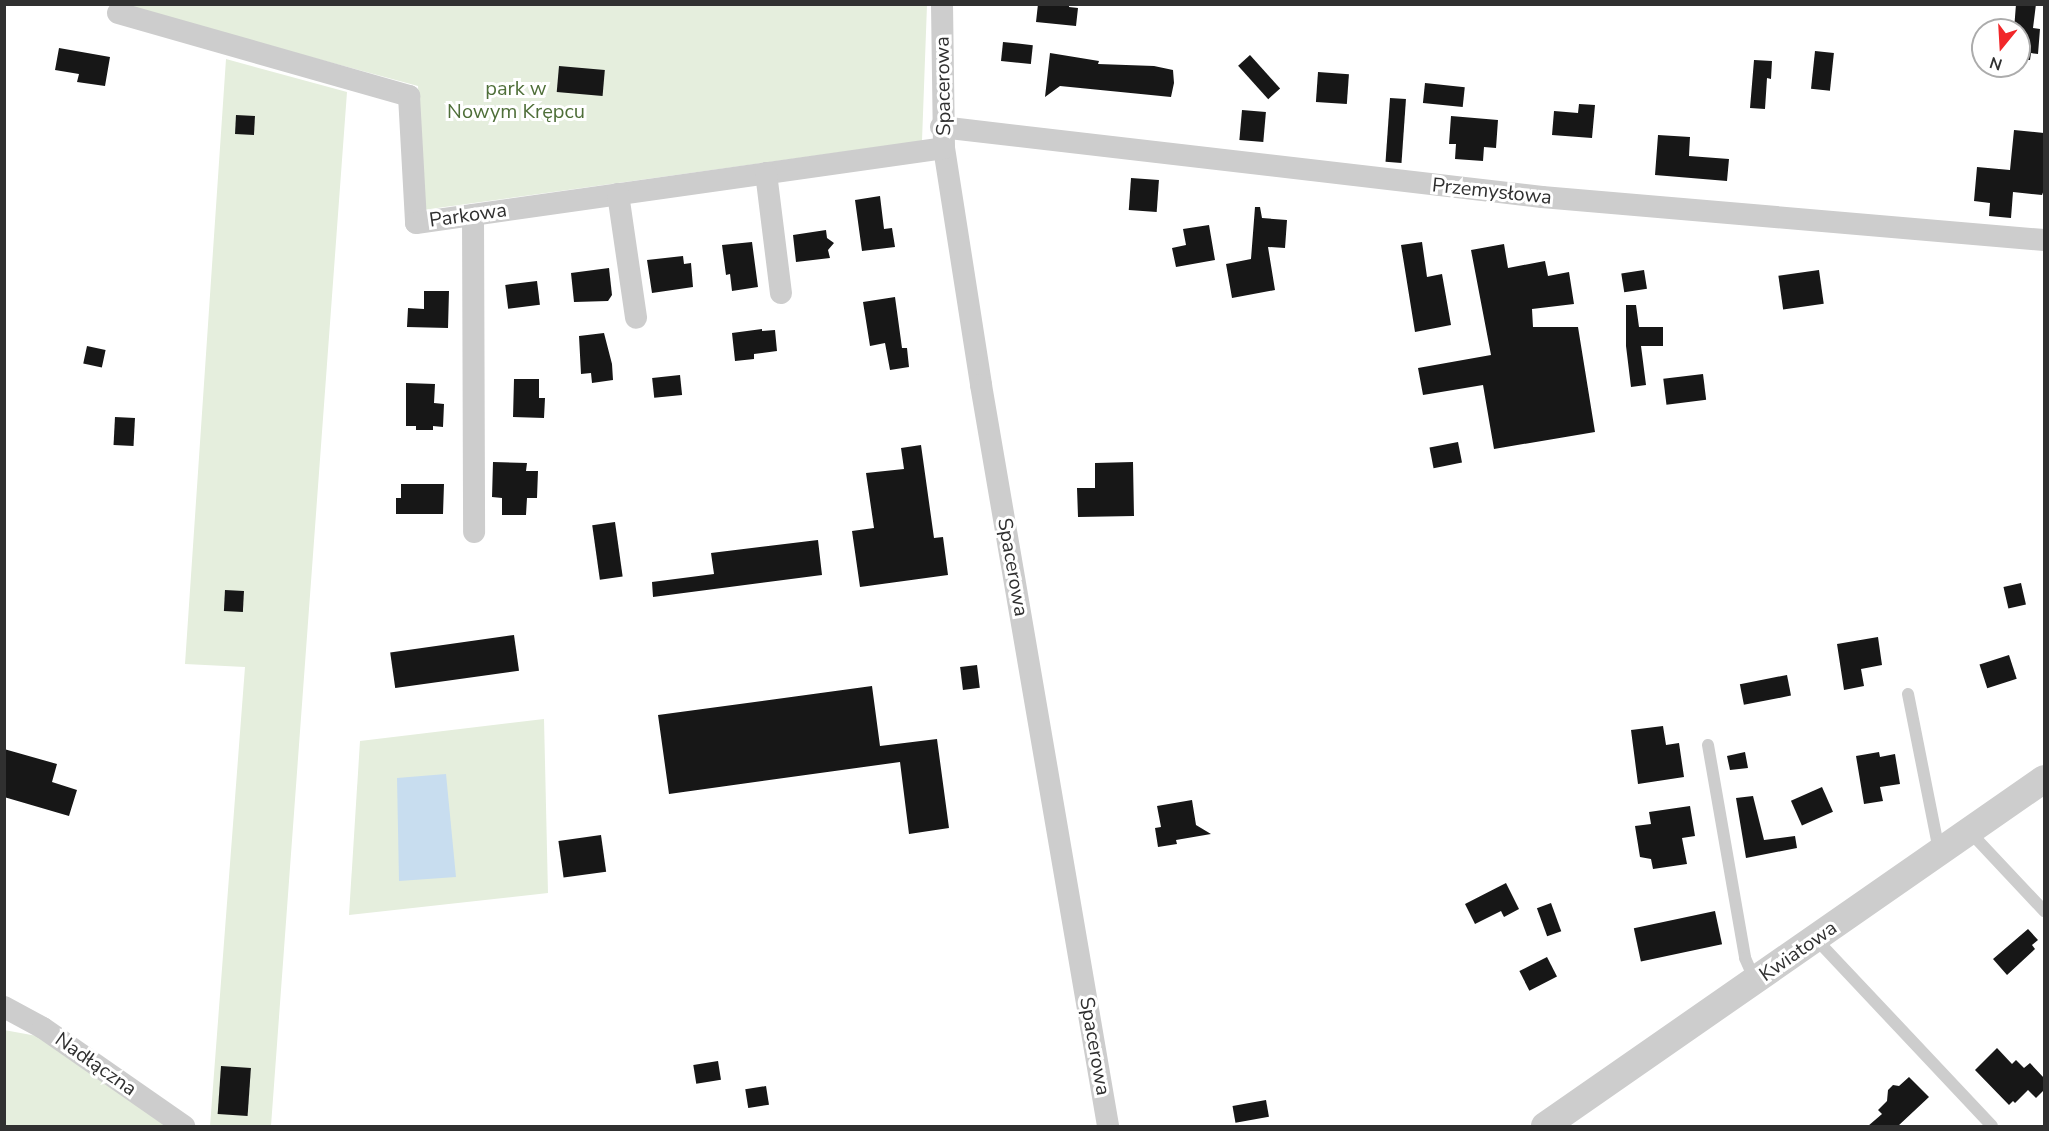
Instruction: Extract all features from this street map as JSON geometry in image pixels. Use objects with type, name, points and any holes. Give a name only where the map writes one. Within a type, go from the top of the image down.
[{"type":"street","name":"Spacerowa","points":[[942,4],[943,138],[981,385],[1108,1126]]},
{"type":"street","name":"Parkowa","points":[[118,13],[409,96],[416,223],[766,173],[943,138]]},
{"type":"street","name":"Przemysłowa","points":[[943,138],[1542,197],[2044,240]]},
{"type":"street","points":[[766,173],[781,293]]},
{"type":"street","points":[[618,194],[636,318]]},
{"type":"street","points":[[473,215],[474,532]]},
{"type":"street","name":"Kwiatowa","points":[[1550,1125],[2044,779]]},
{"type":"street","name":"Nadłączna","points":[[4,1007],[44,1028],[184,1126]]},
{"type":"lane","points":[[1908,694],[1939,852]]},
{"type":"lane","points":[[1708,745],[1745,958],[1755,981]]},
{"type":"lane","points":[[1969,831],[2044,911]]},
{"type":"lane","points":[[1815,938],[1992,1126]]},
{"type":"green space","name":"park w Nowym Krępcu","points":[[118,5],[927,5],[922,141],[423,210],[418,86]]},
{"type":"green space","points":[[226,59],[347,92],[271,1126],[210,1126],[245,667],[185,664]]},
{"type":"green space","points":[[544,719],[548,893],[349,915],[360,741]]},
{"type":"green space","points":[[4,1030],[37,1036],[168,1126],[5,1126]]},
{"type":"water","points":[[446,774],[456,877],[399,881],[397,778]]},
{"type":"building","points":[[1038,4],[1069,4],[1069,7],[1078,8],[1076,26],[1036,22]]},
{"type":"building","points":[[2016,4],[2036,4],[2033,28],[2040,29],[2038,54],[2031,53],[2031,18],[2015,18]]},
{"type":"building","points":[[1003,42],[1033,45],[1031,64],[1001,61]]},
{"type":"building","points":[[59,48],[110,57],[105,86],[77,82],[79,74],[55,70]]},
{"type":"building","points":[[1815,51],[1834,53],[1830,91],[1811,89]]},
{"type":"building","points":[[1050,53],[1099,61],[1098,64],[1154,66],[1173,70],[1174,83],[1171,97],[1060,86],[1045,97]]},
{"type":"building","points":[[1250,55],[1280,88],[1268,99],[1238,66]]},
{"type":"building","points":[[1754,60],[1772,61],[1771,79],[1767,78],[1765,109],[1750,108]]},
{"type":"building","points":[[559,66],[605,70],[603,96],[557,92]]},
{"type":"building","points":[[1318,72],[1349,74],[1347,104],[1316,102]]},
{"type":"building","points":[[1425,83],[1465,87],[1463,107],[1423,103]]},
{"type":"building","points":[[1390,98],[1406,99],[1401,163],[1386,162]]},
{"type":"building","points":[[1579,104],[1595,105],[1592,138],[1552,135],[1554,111],[1578,113]]},
{"type":"building","points":[[1242,110],[1266,112],[1263,142],[1239,140]]},
{"type":"building","points":[[236,115],[255,116],[254,135],[235,134]]},
{"type":"building","points":[[1451,116],[1498,120],[1496,148],[1484,147],[1483,161],[1455,159],[1456,144],[1449,144]]},
{"type":"building","points":[[2014,130],[2044,133],[2044,190],[2042,195],[2013,192],[2011,218],[1989,216],[1990,203],[1974,201],[1977,167],[2010,170]]},
{"type":"building","points":[[1658,135],[1690,137],[1689,156],[1729,159],[1727,181],[1655,175]]},
{"type":"building","points":[[1131,178],[1159,180],[1157,212],[1129,210]]},
{"type":"building","points":[[880,196],[884,229],[892,228],[895,247],[862,251],[855,200]]},
{"type":"building","points":[[1255,207],[1260,207],[1262,218],[1287,220],[1285,248],[1268,247],[1275,290],[1232,298],[1226,264],[1251,259]]},
{"type":"building","points":[[1209,225],[1215,260],[1176,267],[1172,248],[1186,245],[1183,229]]},
{"type":"building","points":[[826,230],[827,238],[834,243],[828,250],[830,258],[796,262],[793,235]]},
{"type":"building","points":[[752,242],[758,287],[732,291],[730,274],[726,275],[722,245]]},
{"type":"building","points":[[1422,242],[1427,277],[1442,274],[1451,325],[1415,332],[1401,245]]},
{"type":"building","points":[[1504,244],[1508,268],[1545,261],[1548,276],[1569,272],[1574,304],[1532,309],[1533,327],[1578,327],[1595,432],[1494,449],[1483,385],[1423,395],[1418,368],[1491,355],[1471,250]]},
{"type":"building","points":[[683,256],[684,264],[691,263],[693,287],[652,293],[647,260]]},
{"type":"building","points":[[609,268],[612,295],[608,301],[574,302],[571,273]]},
{"type":"building","points":[[1644,270],[1647,289],[1624,292],[1621,274]]},
{"type":"building","points":[[1819,270],[1824,304],[1783,309],[1778,276]]},
{"type":"building","points":[[537,281],[540,305],[508,309],[505,285]]},
{"type":"building","points":[[424,291],[449,291],[448,328],[407,327],[408,308],[424,309]]},
{"type":"building","points":[[895,297],[902,348],[907,348],[909,367],[890,370],[885,343],[870,346],[863,302]]},
{"type":"building","points":[[1626,305],[1636,305],[1639,327],[1663,327],[1663,346],[1641,346],[1646,385],[1631,387],[1626,346]]},
{"type":"building","points":[[762,329],[762,331],[775,330],[777,351],[754,354],[754,359],[735,361],[732,333]]},
{"type":"building","points":[[604,333],[612,364],[613,380],[592,383],[591,373],[581,374],[579,336]]},
{"type":"building","points":[[87,346],[106,350],[102,368],[83,364]]},
{"type":"building","points":[[1703,374],[1706,400],[1666,405],[1663,379]]},
{"type":"building","points":[[680,375],[682,395],[654,398],[652,378]]},
{"type":"building","points":[[514,379],[539,379],[539,398],[545,398],[544,418],[513,417]]},
{"type":"building","points":[[406,383],[435,384],[434,403],[444,404],[443,427],[433,426],[433,430],[416,430],[416,426],[406,426]]},
{"type":"building","points":[[115,417],[135,418],[134,446],[114,445]]},
{"type":"building","points":[[1458,442],[1462,463],[1434,468],[1430,448]]},
{"type":"building","points":[[921,445],[934,538],[943,537],[948,575],[860,587],[852,531],[874,528],[866,473],[904,469],[901,448]]},
{"type":"building","points":[[493,462],[527,463],[526,471],[538,471],[537,498],[527,498],[526,515],[502,515],[502,498],[492,497]]},
{"type":"building","points":[[1133,462],[1134,516],[1078,517],[1077,488],[1095,488],[1095,463]]},
{"type":"building","points":[[401,484],[444,484],[443,514],[396,514],[396,498],[401,498]]},
{"type":"building","points":[[615,522],[623,576],[600,580],[592,525]]},
{"type":"building","points":[[818,540],[822,575],[653,597],[652,582],[714,574],[711,553]]},
{"type":"building","points":[[2021,583],[2026,604],[2008,608],[2003,587]]},
{"type":"building","points":[[225,590],[244,591],[243,612],[224,611]]},
{"type":"building","points":[[514,635],[519,671],[395,688],[390,652]]},
{"type":"building","points":[[1878,637],[1882,665],[1861,669],[1864,686],[1844,690],[1837,644]]},
{"type":"building","points":[[2009,655],[2017,679],[1987,688],[1980,665]]},
{"type":"building","points":[[977,665],[980,688],[963,690],[960,667]]},
{"type":"building","points":[[1787,675],[1791,696],[1744,705],[1740,684]]},
{"type":"building","points":[[872,686],[880,746],[937,739],[949,828],[909,834],[900,762],[669,794],[658,715]]},
{"type":"building","points":[[1663,726],[1666,745],[1679,743],[1684,777],[1638,784],[1631,730]]},
{"type":"building","points":[[4,749],[57,764],[52,782],[77,790],[69,816],[4,797]]},
{"type":"building","points":[[1745,752],[1748,768],[1730,770],[1727,756]]},
{"type":"building","points":[[1879,752],[1880,757],[1895,754],[1900,784],[1880,787],[1883,801],[1864,804],[1856,756]]},
{"type":"building","points":[[1822,787],[1833,812],[1802,825],[1791,801]]},
{"type":"building","points":[[1753,796],[1764,840],[1795,836],[1797,848],[1746,858],[1736,798]]},
{"type":"building","points":[[1192,800],[1196,825],[1211,834],[1176,840],[1177,844],[1158,847],[1155,828],[1161,827],[1157,806]]},
{"type":"building","points":[[1690,806],[1695,836],[1682,838],[1687,864],[1653,869],[1651,859],[1640,857],[1635,826],[1651,824],[1649,812]]},
{"type":"building","points":[[601,835],[606,872],[564,878],[558,841]]},
{"type":"building","points":[[1506,883],[1519,909],[1504,917],[1501,911],[1475,924],[1465,904]]},
{"type":"building","points":[[1551,903],[1561,931],[1547,936],[1537,908]]},
{"type":"building","points":[[1715,911],[1722,944],[1641,962],[1634,928]]},
{"type":"building","points":[[2028,929],[2038,940],[2032,945],[2035,949],[2007,975],[1993,959]]},
{"type":"building","points":[[1547,957],[1557,977],[1529,991],[1519,971]]},
{"type":"building","points":[[1997,1048],[2012,1064],[2016,1060],[2024,1068],[2030,1063],[2044,1078],[2044,1090],[2036,1098],[2028,1090],[2015,1103],[2013,1101],[2009,1105],[1975,1070]]},
{"type":"building","points":[[718,1061],[721,1080],[696,1084],[693,1065]]},
{"type":"building","points":[[221,1066],[251,1068],[248,1116],[218,1114]]},
{"type":"building","points":[[1909,1077],[1929,1097],[1898,1126],[1868,1126],[1882,1114],[1878,1110],[1887,1101],[1888,1090],[1893,1085],[1899,1086]]},
{"type":"building","points":[[766,1086],[769,1105],[748,1108],[745,1089]]},
{"type":"building","points":[[1266,1100],[1269,1117],[1235,1123],[1233,1106]]}]
